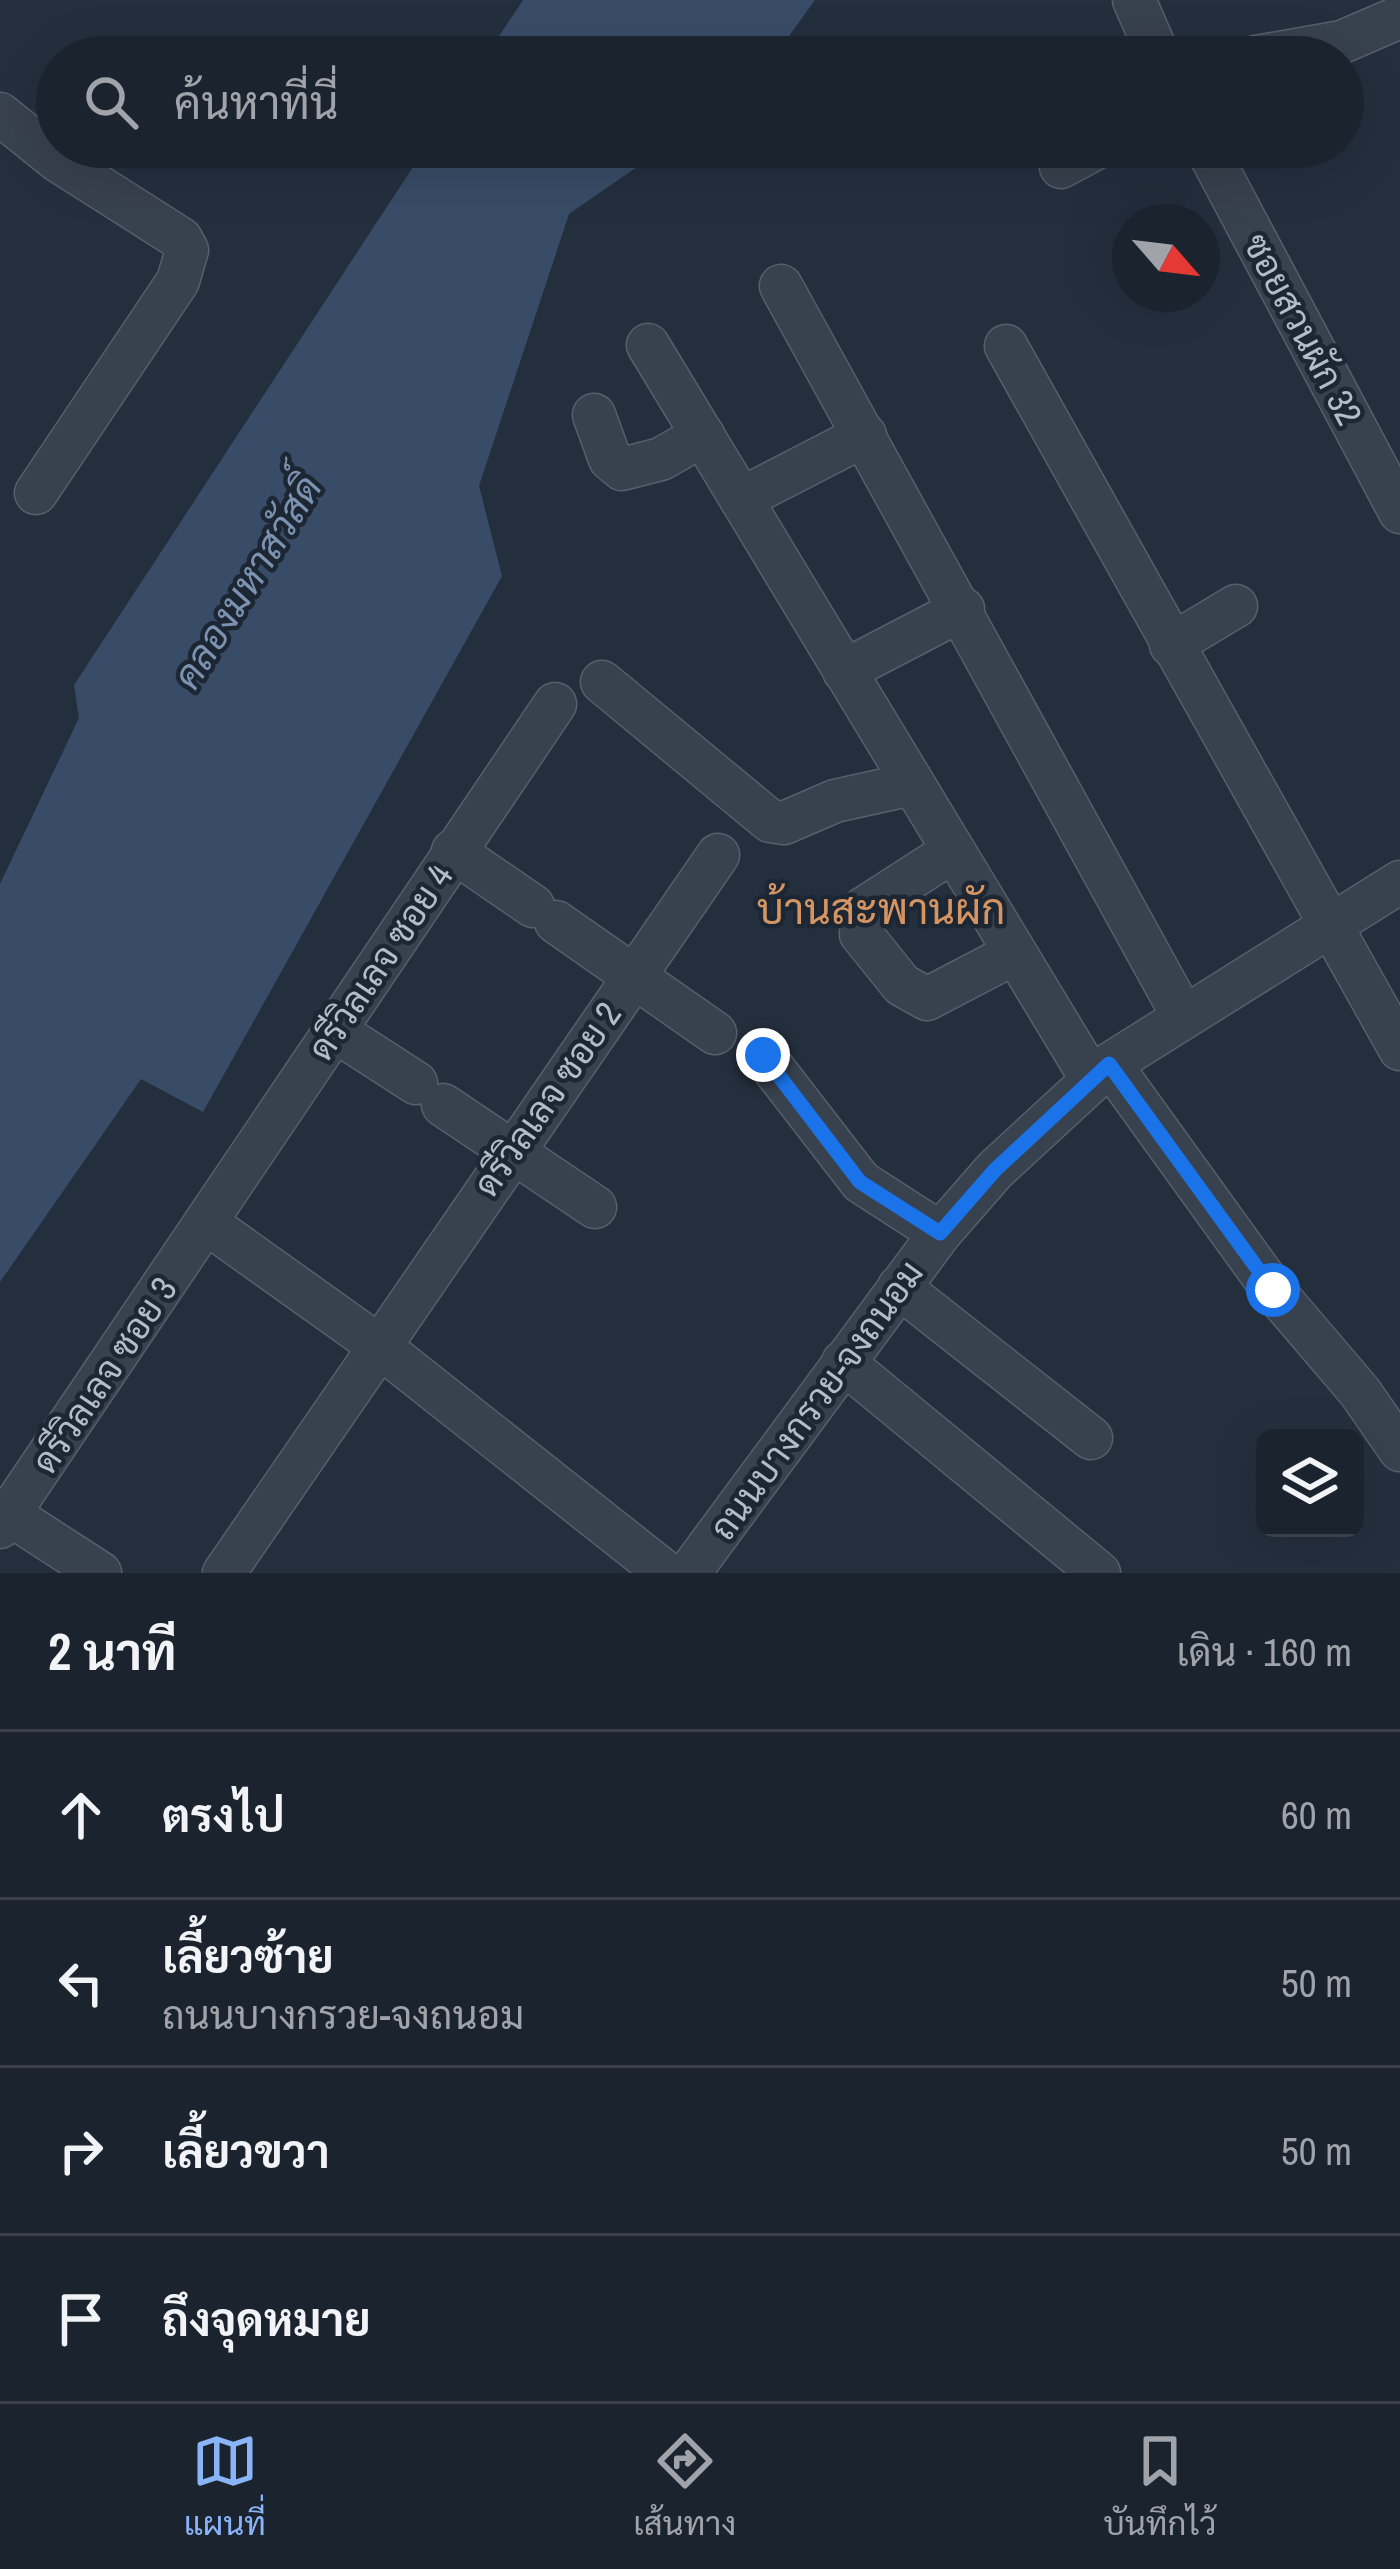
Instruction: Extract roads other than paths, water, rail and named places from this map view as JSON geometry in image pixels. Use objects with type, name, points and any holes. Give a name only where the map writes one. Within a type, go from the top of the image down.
[{"type":"street","points":[[1134,0],[1149,36]]},
{"type":"street","points":[[1356,36],[1400,17]]},
{"type":"street","points":[[0,114],[36,143]]},
{"type":"street","points":[[36,493],[178,281],[188,250],[181,239],[70,168]]},
{"type":"street","name":"ซอยสวนผัก 32","points":[[1217,168],[1400,512]]},
{"type":"street","points":[[781,286],[963,609],[1183,1016]]},
{"type":"street","points":[[648,345],[1015,953],[1100,1071],[1360,1392],[1400,1450]]},
{"type":"street","points":[[1006,346],[1400,1049]]},
{"type":"street","points":[[594,416],[610,459],[622,469],[661,459],[703,435]]},
{"type":"street","points":[[741,499],[865,435]]},
{"type":"street","points":[[1171,645],[1236,606]]},
{"type":"street","points":[[844,671],[963,609]]},
{"type":"street","points":[[602,682],[770,821],[784,823],[835,801],[912,784]]},
{"type":"street","name":"ดรีวิลเลจ ซอย 4","points":[[208,1224],[555,704]]},
{"type":"street","points":[[453,851],[715,1033]]},
{"type":"street","points":[[953,851],[862,909],[861,934],[902,985],[927,999],[1015,953]]},
{"type":"street","name":"ดรีวิลเลจ ซอย 2","points":[[224,1573],[718,855]]},
{"type":"street","name":"ถนนบางกรวย-จงถนอม","points":[[689,1573],[940,1233],[995,1170],[1100,1071],[1400,882]]},
{"type":"street","points":[[334,1030],[595,1207]]},
{"type":"street","points":[[763,1055],[860,1182],[940,1233]]},
{"type":"street","points":[[208,1224],[379,1346],[666,1573]]},
{"type":"street","name":"ดรีวิลเลจ ซอย 3","points":[[4,1521],[208,1224]]},
{"type":"street","points":[[899,1287],[1091,1438]]},
{"type":"street","points":[[844,1362],[1099,1573]]},
{"type":"street","points":[[4,1521],[100,1573]]},
{"type":"water","points":[[523,0],[815,0],[789,36],[499,36]]},
{"type":"water","name":"คลองมหาสวัสดิ์","points":[[412,168],[636,168],[569,214],[479,486],[502,576],[203,1112],[141,1079],[0,1282],[0,884],[79,718],[74,685]]},
{"type":"district","name":"บ้านสะพานผัก","points":[[881,909]]}]
